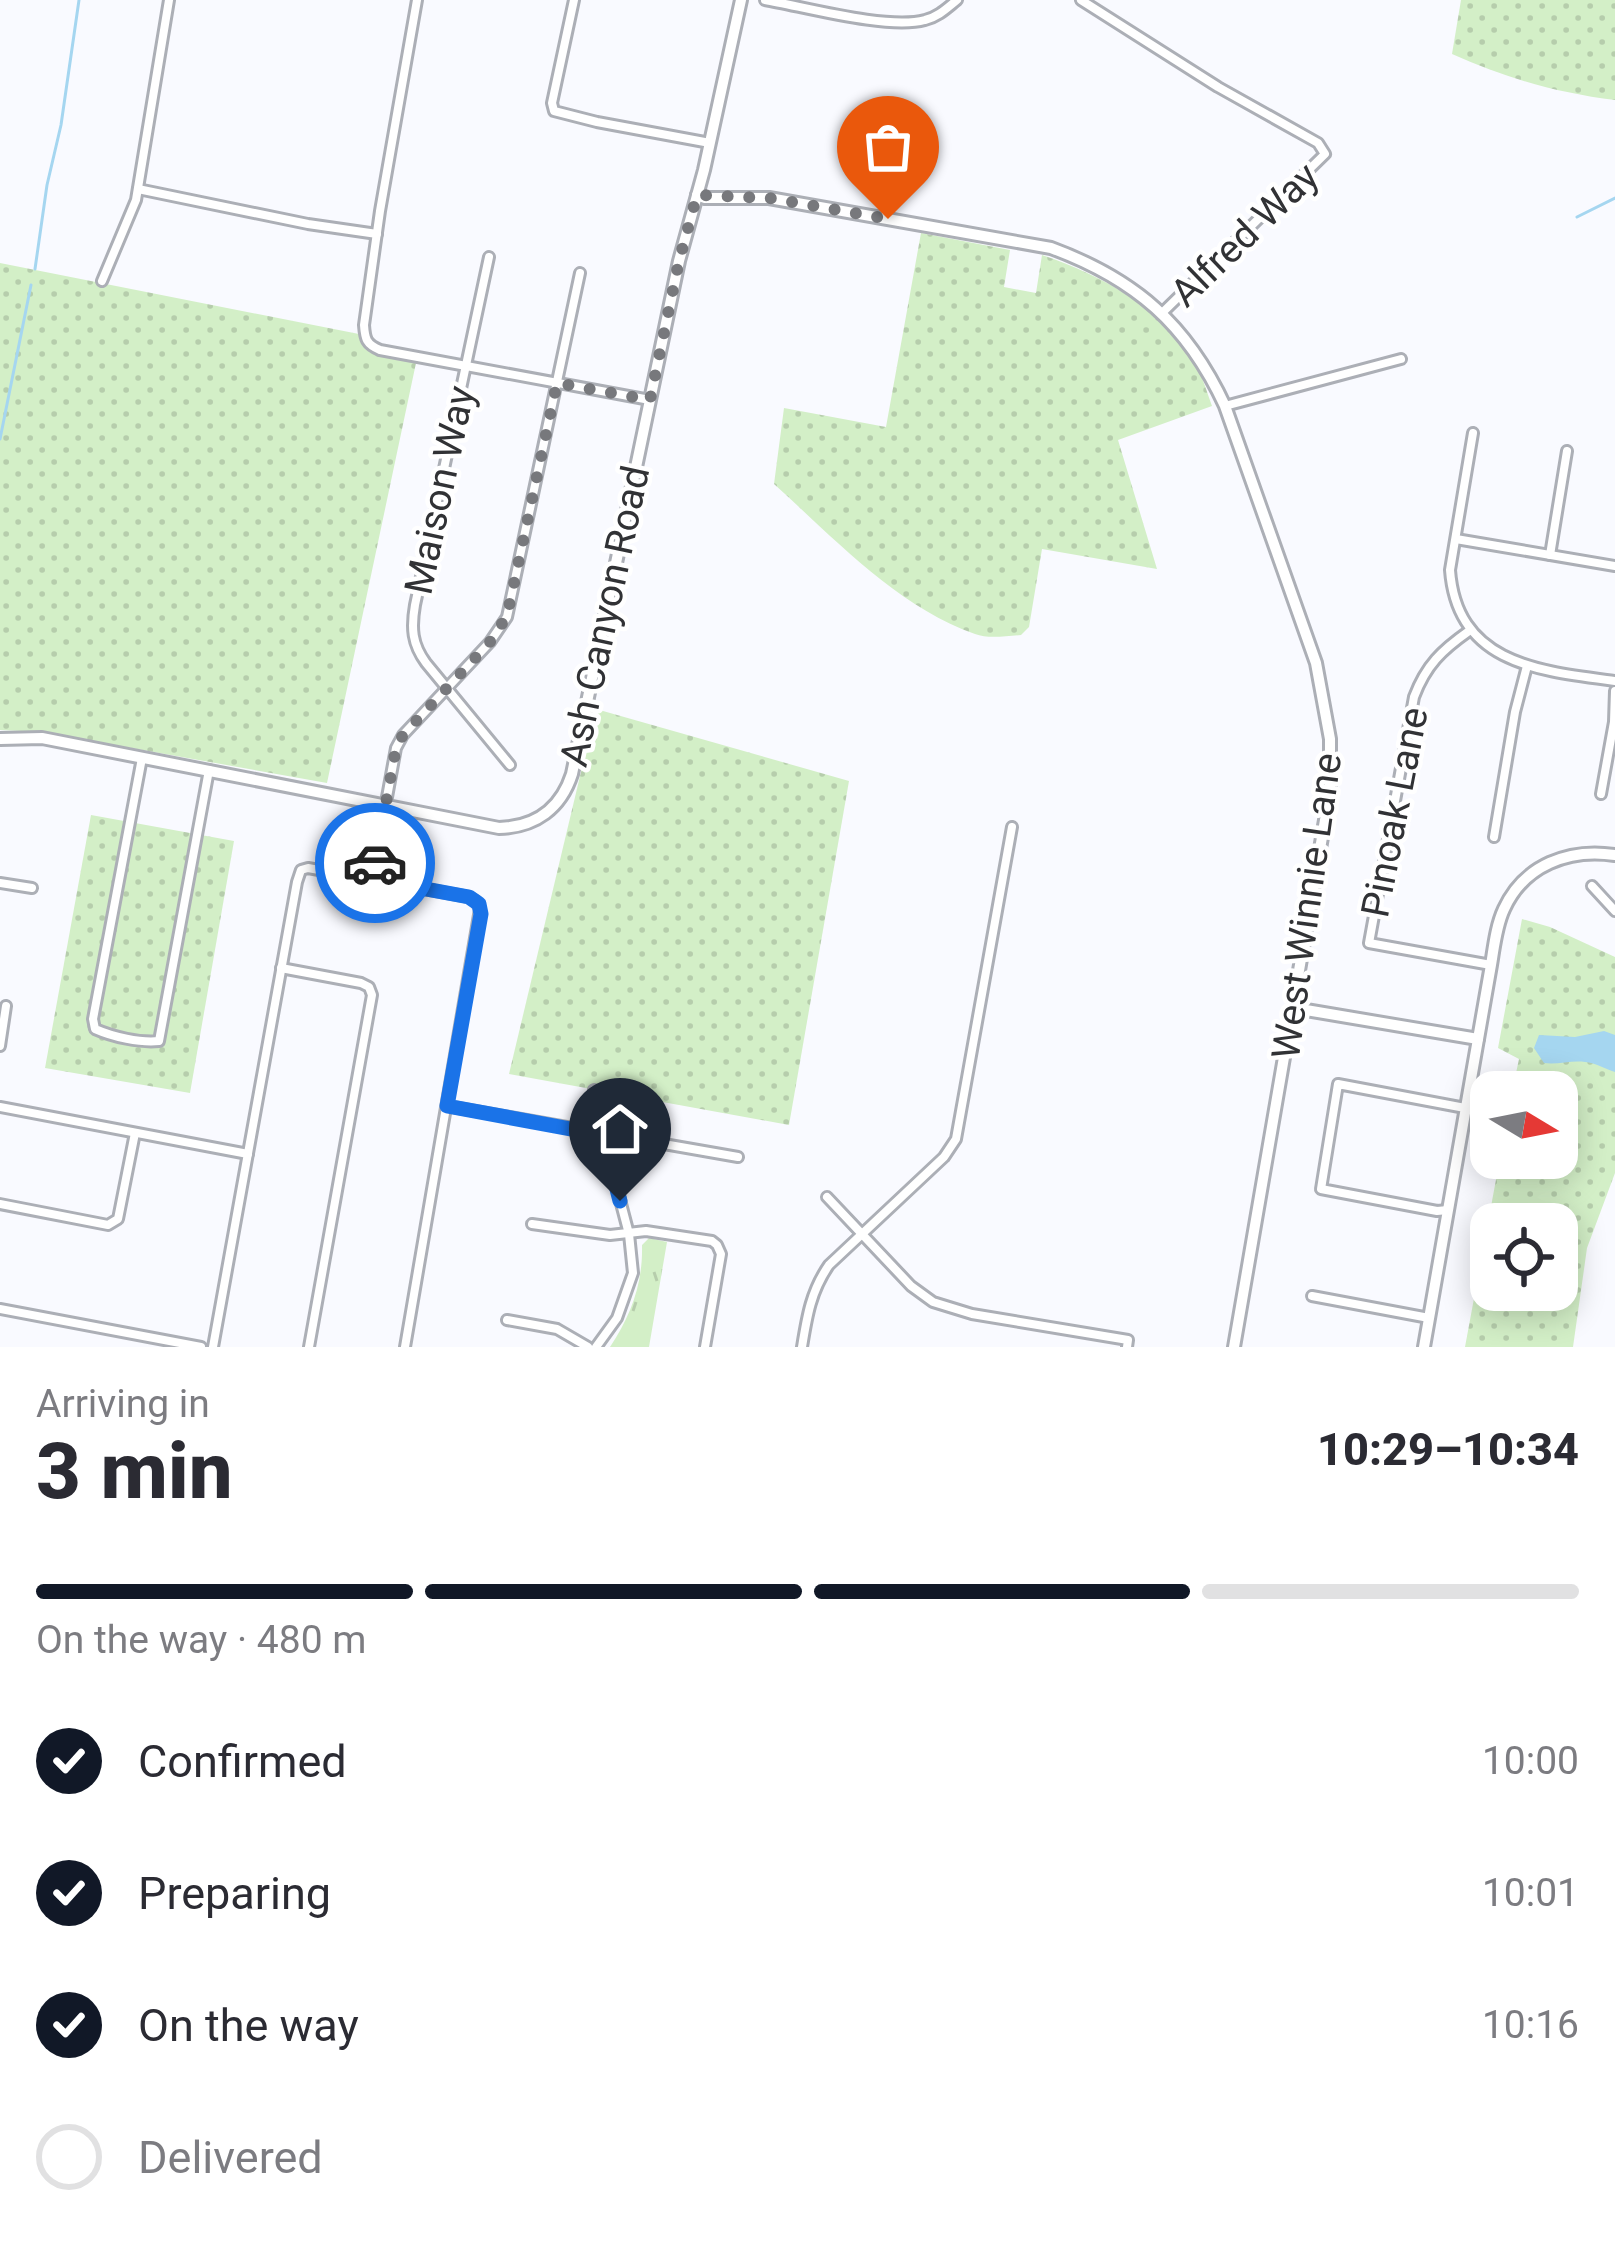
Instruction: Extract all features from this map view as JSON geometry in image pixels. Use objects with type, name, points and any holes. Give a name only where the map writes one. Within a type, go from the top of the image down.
[{"type":"street","points":[[102,280],[136,200],[169,0]]},
{"type":"street","points":[[417,0],[377,234],[366,340],[380,350],[650,400]]},
{"type":"street","points":[[574,0],[554,111],[710,143]]},
{"type":"street","name":"Ash Canyon Road","points":[[384,806],[500,828],[530,823],[554,807],[567,788],[679,261],[741,0]]},
{"type":"street","points":[[765,0],[896,24],[925,20],[957,0]]},
{"type":"street","name":"Alfred Way","points":[[1081,0],[1218,87],[1318,143],[1325,154],[1162,314]]},
{"type":"street","points":[[138,189],[377,234]]},
{"type":"street","name":"West Winnie Lane","points":[[697,195],[770,198],[1051,248],[1113,275],[1162,314],[1194,349],[1225,406],[1310,644],[1330,739],[1330,791],[1234,1347]]},
{"type":"street","name":"Maison Way","points":[[489,256],[412,634],[418,652],[510,765]]},
{"type":"street","points":[[372,879],[396,748],[490,642],[507,616],[580,273]]},
{"type":"street","points":[[1225,406],[1401,359]]},
{"type":"street","points":[[1473,433],[1450,570],[1452,589],[1469,631],[1497,654],[1527,665],[1615,681]]},
{"type":"street","points":[[1550,555],[1567,452]]},
{"type":"street","points":[[1456,538],[1615,566]]},
{"type":"street","name":"Pinoak Lane","points":[[1469,631],[1429,664],[1414,697],[1369,943],[1491,965]]},
{"type":"street","points":[[1493,837],[1527,665]]},
{"type":"street","points":[[1600,794],[1615,691]]},
{"type":"street","points":[[0,739],[42,738],[384,806]]},
{"type":"street","points":[[142,757],[93,1019],[95,1029],[127,1037],[159,1041],[209,770]]},
{"type":"street","points":[[802,1347],[810,1301],[829,1265],[944,1157],[956,1139],[1012,827]]},
{"type":"street","points":[[1424,1347],[1504,910],[1541,866],[1574,854],[1615,855]]},
{"type":"street","points":[[213,1347],[301,870],[312,868],[469,897],[479,904],[481,914],[405,1347]]},
{"type":"street","points":[[0,883],[32,888]]},
{"type":"street","points":[[1592,886],[1615,911]]},
{"type":"street","points":[[281,968],[361,983],[372,995],[309,1347]]},
{"type":"street","points":[[0,1046],[6,1006]]},
{"type":"street","points":[[1294,1008],[1478,1039]]},
{"type":"street","points":[[1448,1210],[1321,1189],[1338,1084],[1465,1108]]},
{"type":"street","points":[[507,1320],[557,1329],[592,1347],[617,1318],[629,1287],[633,1273],[629,1234],[594,1090]]},
{"type":"street","points":[[447,1106],[738,1157]]},
{"type":"street","points":[[0,1107],[248,1154]]},
{"type":"street","points":[[0,1204],[114,1223],[135,1133]]},
{"type":"street","points":[[827,1197],[911,1286],[933,1302],[1127,1344]]},
{"type":"street","points":[[532,1224],[610,1235],[646,1231],[712,1241],[721,1254],[704,1347]]},
{"type":"street","points":[[1312,1297],[1429,1318]]},
{"type":"street","points":[[0,1309],[201,1347]]},
{"type":"green space","points":[[1461,0],[1615,0],[1615,100],[1532,83],[1452,54]]},
{"type":"green space","points":[[921,233],[1010,250],[1004,287],[1036,293],[1042,255],[1132,298],[1186,349],[1212,406],[1118,440],[1157,569],[1042,549],[1029,627],[1021,635],[980,636],[919,606],[867,569],[774,484],[784,408],[886,427]]},
{"type":"green space","points":[[0,263],[364,335],[370,346],[416,363],[327,783],[42,732],[0,730]]},
{"type":"green space","points":[[596,709],[849,781],[789,1125],[509,1074]]},
{"type":"green space","points":[[91,815],[234,841],[190,1093],[45,1068]]},
{"type":"green space","points":[[1522,919],[1615,957],[1615,1173],[1587,1248],[1573,1347],[1465,1347],[1472,1311],[1578,1311],[1578,1203],[1492,1203],[1496,1179],[1578,1179],[1578,1071],[1516,1071],[1519,1059],[1498,1048]]},
{"type":"green space","points":[[649,1238],[667,1242],[649,1347],[610,1347],[634,1299],[642,1245]]},
{"type":"water","points":[[1604,1031],[1615,1035],[1615,1072],[1585,1062],[1544,1063],[1534,1048],[1539,1035],[1575,1037]]},
{"type":"waterway","points":[[35,269],[79,0]]},
{"type":"waterway","points":[[1577,217],[1615,198]]},
{"type":"waterway","points":[[0,439],[31,285]]},
{"type":"way so far","points":[[375,863],[396,748],[490,642],[507,616],[557,383],[650,400],[697,195],[770,198],[888,219]]},
{"type":"route","points":[[375,863],[372,879],[469,897],[479,904],[447,1106],[603,1135],[620,1201]]}]
